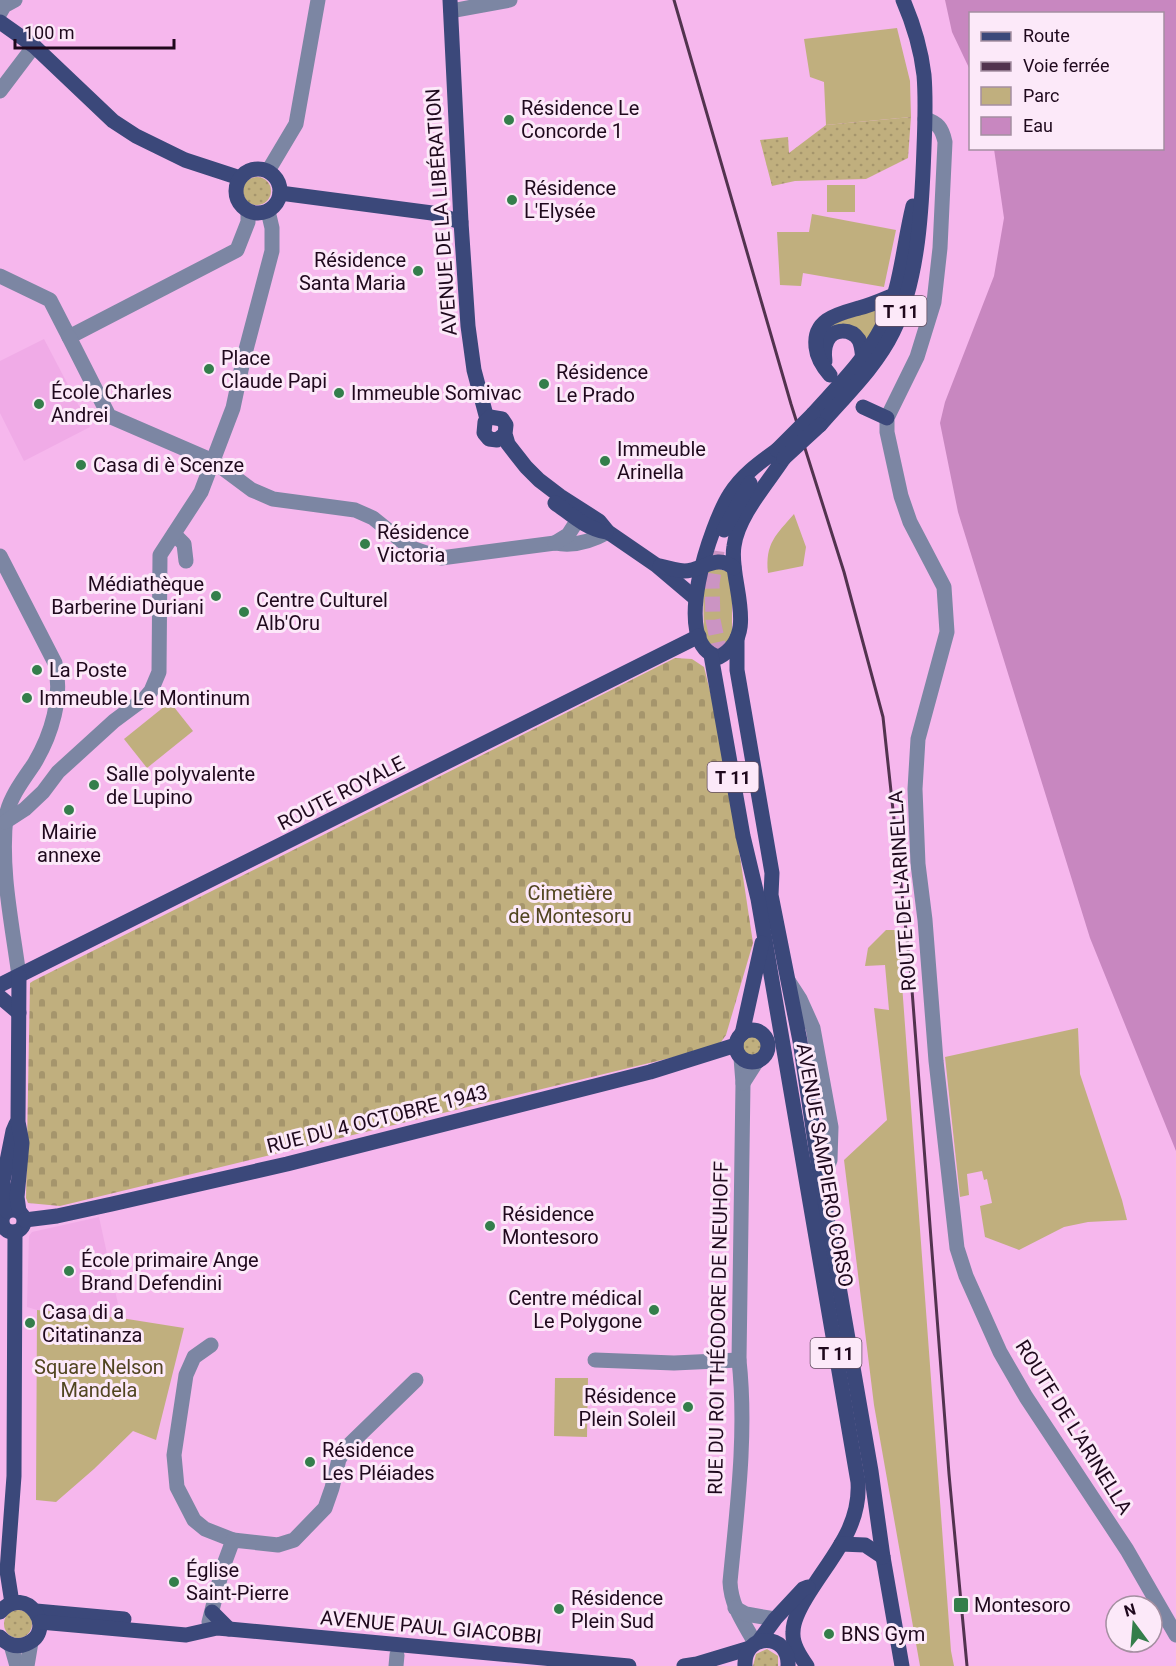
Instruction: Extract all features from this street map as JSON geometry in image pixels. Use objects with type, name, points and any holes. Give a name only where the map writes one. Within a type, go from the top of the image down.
[{"type":"main road","name":"T 11","points":[[721,551],[726,525],[743,493],[878,359],[894,330],[904,303],[919,229],[925,118],[922,65],[903,0]]},
{"type":"main road","name":"AVENUE DE LA LIBÉRATION","points":[[451,5],[461,222],[474,370],[487,419],[483,426],[484,433],[489,439],[501,437]]},
{"type":"main road","points":[[0,22],[34,46],[113,121],[136,136],[185,160],[240,178]]},
{"type":"main road","points":[[252,169],[268,171],[277,180],[280,193],[278,200],[268,211],[254,213],[248,211],[242,207],[236,196],[237,183],[252,169]]},
{"type":"main road","name":"T 11","points":[[817,419],[863,359],[883,326],[894,295],[909,220],[923,171]]},
{"type":"main road","points":[[280,193],[432,213],[461,222]]},
{"type":"main road","points":[[432,213],[460,201]]},
{"type":"main road","points":[[863,359],[860,342],[856,337],[849,332],[835,332],[825,345],[828,373],[817,354],[815,342],[819,328],[837,314],[894,295]]},
{"type":"main road","points":[[863,407],[887,418]]},
{"type":"main road","points":[[501,437],[524,479],[575,532],[594,530],[608,532]]},
{"type":"main road","points":[[501,437],[539,480],[599,521],[608,532],[656,566],[694,598]]},
{"type":"main road","name":"T 11","points":[[703,567],[713,530],[730,493],[747,472],[780,454]]},
{"type":"main road","name":"T 11","points":[[734,568],[734,545],[741,525],[780,454]]},
{"type":"main road","points":[[656,566],[685,571],[717,561],[728,563],[734,568]]},
{"type":"main road","points":[[703,567],[694,598],[695,619],[703,646],[720,659],[719,657],[728,652],[737,638]]},
{"type":"main road","name":"AVENUE SAMPIERO CORSO","points":[[734,568],[739,590],[740,623],[737,638],[737,670],[772,873],[765,897],[764,935],[859,1494],[855,1517],[841,1544],[814,1585],[792,1629],[795,1644],[807,1666]]},
{"type":"main road","name":"ROUTE ROYALE","points":[[0,985],[699,636]]},
{"type":"main road","name":"AVENUE SAMPIERO CORSO","points":[[720,659],[741,824],[788,979],[802,1053],[821,1183],[902,1666]]},
{"type":"main road","points":[[749,1050],[764,935]]},
{"type":"main road","points":[[6,1607],[14,1476],[16,1218],[22,1143],[18,1122],[19,976]]},
{"type":"main road","points":[[0,997],[19,1013]]},
{"type":"main road","name":"RUE DU 4 OCTOBRE 1943","points":[[16,1218],[57,1216],[296,1162],[650,1072],[749,1050],[776,1055],[784,1053]]},
{"type":"main road","points":[[16,1218],[3,1167],[13,1131],[18,1122]]},
{"type":"main road","points":[[871,1471],[877,1484],[911,1666]]},
{"type":"main road","points":[[841,1544],[865,1545],[883,1557]]},
{"type":"main road","points":[[745,1666],[745,1658],[775,1619],[803,1589],[814,1585]]},
{"type":"main road","name":"AVENUE PAUL GIACOBBI","points":[[6,1607],[25,1603],[38,1617],[188,1625],[216,1638],[397,1660],[519,1666]]},
{"type":"main road","points":[[212,1612],[229,1629]]},
{"type":"main road","points":[[6,1641],[22,1646],[31,1642],[36,1636],[38,1617]]},
{"type":"main road","name":"AVENUE PAUL GIACOBBI","points":[[202,1632],[217,1628],[629,1666]]},
{"type":"main road","points":[[684,1666],[698,1664],[755,1644],[771,1641],[782,1646],[788,1656],[788,1666]]},
{"type":"street","points":[[0,13],[4,6],[15,0]]},
{"type":"street","points":[[268,171],[296,124],[318,0]]},
{"type":"street","points":[[451,5],[510,0]]},
{"type":"street","points":[[0,91],[34,46]]},
{"type":"street","points":[[887,418],[917,357],[934,302],[940,248],[945,142],[943,130],[936,123],[925,118]]},
{"type":"street","points":[[69,337],[237,250],[248,222],[248,211]]},
{"type":"street","points":[[5,822],[25,809],[43,792],[58,772],[151,691],[159,672],[160,555],[201,492],[233,408],[272,251],[272,228],[268,211]]},
{"type":"street","points":[[0,276],[50,300],[109,416],[213,461],[252,490],[273,499],[355,510],[373,518],[409,546],[441,558],[555,543],[567,546],[575,532],[595,539],[608,532]]},
{"type":"street","name":"ROUTE DE L'ARINELLA","points":[[887,418],[887,432],[904,505],[910,522],[944,588],[947,632],[918,739],[915,789],[918,864],[925,920],[936,1061],[957,1248],[966,1276],[1000,1352],[1026,1397],[1127,1550],[1176,1635]]},
{"type":"street","points":[[174,534],[184,544],[186,561]]},
{"type":"street","points":[[0,556],[55,663],[58,678],[57,698],[48,735],[36,761],[15,793],[5,822],[3,876],[19,976]]},
{"type":"street","name":"RUE DU ROI THÉODORE DE NEUHOFF","points":[[749,1050],[743,1083],[739,1360],[741,1470],[730,1582],[731,1597],[735,1608],[755,1644]]},
{"type":"street","points":[[3,1167],[19,1177]]},
{"type":"street","points":[[211,1345],[194,1357],[186,1375],[174,1455],[177,1487],[194,1520],[205,1529],[233,1540],[278,1545],[294,1540],[325,1508],[339,1459],[347,1447],[416,1380]]},
{"type":"street","points":[[595,1360],[674,1363],[739,1360]]},
{"type":"street","points":[[202,1632],[209,1623],[223,1566],[233,1540]]},
{"type":"street","points":[[735,1608],[746,1614],[775,1619]]},
{"type":"street","points":[[6,1641],[17,1666]]},
{"type":"street","points":[[27,1666],[31,1642]]},
{"type":"shaded area","name":"École Charles Andrei","points":[[44,339],[90,427],[24,461],[0,413],[0,361]]},
{"type":"shaded area","name":"École primaire Ange Brand Defendini","points":[[99,1217],[121,1318],[37,1310],[27,1307],[29,1236],[32,1232]]},
{"type":"green space","points":[[897,28],[910,81],[911,117],[826,125],[824,82],[810,77],[804,39]]},
{"type":"green space","points":[[911,117],[908,158],[866,179],[795,181],[772,186],[760,140],[788,137],[789,153],[826,125]]},
{"type":"green space","points":[[257,177],[267,181],[271,191],[267,201],[257,205],[247,201],[243,191],[247,181]]},
{"type":"green space","points":[[827,185],[855,185],[855,212],[827,212]]},
{"type":"green space","points":[[812,214],[896,230],[884,287],[803,273],[801,286],[780,285],[777,232],[809,232]]},
{"type":"green space","points":[[881,308],[882,312],[868,340],[827,325]]},
{"type":"green space","points":[[794,514],[806,547],[803,566],[768,573],[768,554],[773,540]]},
{"type":"green space","points":[[713,568],[727,571],[732,580],[732,639],[720,648],[710,644],[704,635],[703,585],[705,574]]},
{"type":"green space","name":"Cimetière de Montesoru","points":[[675,658],[692,659],[704,667],[723,744],[753,943],[726,1035],[721,1042],[703,1050],[60,1206],[28,1203],[26,1198],[30,983]]},
{"type":"green space","points":[[170,702],[193,731],[147,768],[124,739]]},
{"type":"green space","points":[[886,930],[898,930],[951,1651],[954,1666],[920,1666],[874,1405],[844,1160],[887,1120],[874,1008],[889,1010],[885,965],[865,966],[868,948]]},
{"type":"green space","points":[[1078,1028],[1080,1074],[1127,1220],[1088,1222],[1064,1227],[1019,1250],[985,1237],[980,1206],[992,1203],[987,1179],[984,1180],[982,1171],[967,1174],[969,1195],[960,1197],[945,1057]]},
{"type":"green space","points":[[753,1034],[758,1035],[764,1041],[764,1051],[758,1057],[753,1058],[748,1057],[742,1051],[741,1046],[742,1041],[748,1035]]},
{"type":"green space","name":"Square Nelson Mandela","points":[[37,1310],[121,1318],[184,1328],[156,1440],[133,1431],[56,1502],[36,1500]]},
{"type":"green space","points":[[555,1378],[588,1378],[587,1437],[554,1436]]},
{"type":"green space","points":[[18,1610],[28,1614],[32,1624],[28,1634],[18,1638],[8,1634],[4,1624],[8,1614]]},
{"type":"green space","points":[[767,1649],[778,1656],[778,1666],[753,1666],[756,1654]]},
{"type":"water","points":[[945,0],[1176,0],[1176,1151],[1090,938],[958,512],[940,423],[945,402],[994,276],[1004,218],[994,150],[1164,150],[1164,12],[969,12],[969,68],[952,32]]},
{"type":"tunnel","points":[[717,551],[712,584],[713,620],[722,662]]},
{"type":"railway","points":[[674,0],[791,404],[844,572],[883,717],[911,977],[949,1474],[967,1666]]},
{"type":"place","name":"Résidence Le Concorde 1","points":[[509,120]]},
{"type":"place","name":"Résidence L'Elysée","points":[[512,200]]},
{"type":"place","name":"Résidence Santa Maria","points":[[418,271]]},
{"type":"place","name":"Place Claude Papi","points":[[209,369]]},
{"type":"place","name":"Résidence Le Prado","points":[[544,384]]},
{"type":"place","name":"Immeuble Somivac","points":[[339,393]]},
{"type":"place","name":"École Charles Andrei","points":[[39,404]]},
{"type":"place","name":"Immeuble Arinella","points":[[605,461]]},
{"type":"place","name":"Casa di è Scenze","points":[[81,465]]},
{"type":"place","name":"Résidence Victoria","points":[[365,544]]},
{"type":"place","name":"Médiathèque Barberine Duriani","points":[[216,596]]},
{"type":"place","name":"Centre Culturel Alb'Oru","points":[[244,612]]},
{"type":"place","name":"La Poste","points":[[37,670]]},
{"type":"place","name":"Immeuble Le Montinum","points":[[27,698]]},
{"type":"place","name":"Salle polyvalente de Lupino","points":[[94,785]]},
{"type":"place","name":"Mairie annexe","points":[[69,810]]},
{"type":"place","name":"Résidence Montesoro","points":[[490,1226]]},
{"type":"place","name":"École primaire Ange Brand Defendini","points":[[69,1271]]},
{"type":"place","name":"Centre médical Le Polygone","points":[[654,1310]]},
{"type":"place","name":"Casa di a Citatinanza","points":[[30,1323]]},
{"type":"place","name":"Résidence Plein Soleil","points":[[688,1407]]},
{"type":"place","name":"Résidence Les Pléiades","points":[[310,1462]]},
{"type":"place","name":"Église Saint-Pierre","points":[[174,1582]]},
{"type":"place","name":"Montesoro","points":[[961,1605]]},
{"type":"place","name":"Résidence Plein Sud","points":[[559,1609]]},
{"type":"place","name":"BNS Gym","points":[[829,1634]]}]
